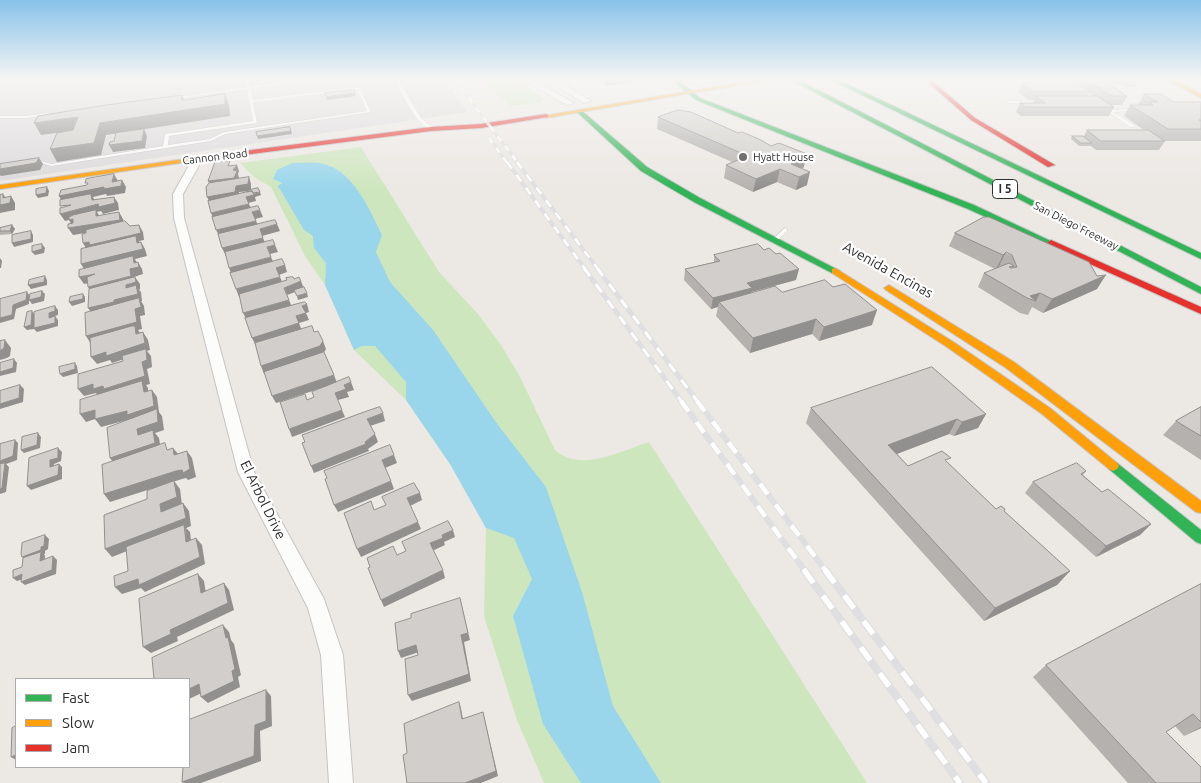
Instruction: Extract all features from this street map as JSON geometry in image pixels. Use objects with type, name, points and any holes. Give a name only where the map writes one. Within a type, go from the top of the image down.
[{"type":"main road","name":"Cannon Road","points":[[431,129],[485,116]]},
{"type":"main road","name":"Cannon Road","points":[[0,188],[431,129],[481,126],[550,116]]},
{"type":"main road","name":"Avenida Encinas","points":[[585,116],[607,138],[644,169],[697,200],[776,239],[838,273],[912,319],[1046,411],[1201,538]]},
{"type":"main road","points":[[604,116],[609,121]]},
{"type":"main road","points":[[740,116],[971,207],[1201,311]]},
{"type":"main road","name":"San Diego Freeway","points":[[862,116],[1201,291]]},
{"type":"main road","name":"San Diego Freeway","points":[[909,116],[1201,256]]},
{"type":"main road","points":[[969,116],[1058,169]]},
{"type":"main road","points":[[674,173],[714,196]]},
{"type":"main road","name":"Avenida Encinas","points":[[825,252],[848,266]]},
{"type":"main road","name":"Avenida Encinas","points":[[881,284],[930,311],[1004,360],[1052,394],[1201,508]]},
{"type":"street","name":"El Arbol Drive","points":[[197,160],[178,194],[181,227],[246,472],[317,606],[332,655],[341,783]]},
{"type":"lane","points":[[0,117],[37,116]]},
{"type":"lane","points":[[165,147],[167,135],[255,122],[254,116]]},
{"type":"lane","points":[[41,162],[51,165],[210,140],[224,133],[345,116]]},
{"type":"lane","points":[[416,116],[431,129]]},
{"type":"lane","points":[[1116,116],[1132,126]]},
{"type":"lane","points":[[776,239],[785,230]]},
{"type":"shaded area","points":[[0,116],[443,116],[0,181]]},
{"type":"green space","points":[[361,147],[439,272],[478,314],[501,345],[519,375],[555,450],[565,457],[589,460],[613,455],[649,442],[867,783],[544,783],[517,720],[484,616],[486,528],[450,464],[406,400],[354,350],[325,285],[305,256],[271,187],[254,177],[240,163]]},
{"type":"water","points":[[292,163],[319,163],[331,166],[341,172],[358,191],[382,235],[376,252],[390,282],[433,330],[498,425],[546,487],[582,592],[613,706],[661,783],[581,783],[543,724],[513,616],[532,579],[514,538],[486,528],[450,464],[406,400],[406,382],[375,346],[362,346],[354,350],[325,285],[326,263],[314,248],[313,236],[304,230],[278,186],[282,183],[273,179],[277,170]]},
{"type":"building","points":[[38,116],[149,116],[100,123],[94,143],[50,149],[57,133],[73,130],[78,117],[34,123]]},
{"type":"building","points":[[699,116],[738,133],[742,132],[759,139],[771,146],[779,143],[807,154],[791,164],[810,172],[799,177],[780,169],[756,179],[726,165],[748,156],[658,117]]},
{"type":"building","points":[[1147,116],[1201,116],[1201,120],[1199,120],[1201,121],[1201,129],[1168,129]]},
{"type":"building","points":[[290,127],[291,131],[257,136],[256,132]]},
{"type":"building","points":[[144,129],[142,141],[109,145],[110,142],[114,141],[116,133]]},
{"type":"building","points":[[1087,130],[1148,130],[1165,141],[1101,141]]},
{"type":"building","points":[[1072,136],[1083,136],[1092,143],[1081,143]]},
{"type":"building","points":[[39,158],[36,163],[0,169],[0,164]]},
{"type":"building","points":[[230,161],[228,166],[237,165],[233,170],[237,171],[234,178],[208,181],[215,162]]},
{"type":"building","points":[[114,174],[112,182],[122,180],[121,186],[104,189],[104,187],[59,196],[61,190],[87,185],[88,183],[85,183],[86,179]]},
{"type":"building","points":[[249,177],[248,184],[236,186],[235,192],[207,197],[206,187],[209,183]]},
{"type":"building","points":[[47,187],[46,193],[36,195],[36,189]]},
{"type":"building","points":[[258,188],[260,192],[246,191]]},
{"type":"building","points":[[252,191],[254,195],[246,197],[249,204],[211,213],[208,201]]},
{"type":"building","points":[[3,194],[3,198],[11,196],[10,203],[0,205],[0,195]]},
{"type":"building","points":[[91,194],[92,200],[114,197],[115,203],[99,207],[98,204],[60,214],[60,208],[71,205],[60,206],[60,200]]},
{"type":"building","points":[[258,206],[260,210],[252,212],[256,221],[216,230],[212,217]]},
{"type":"building","points":[[96,210],[96,216],[119,212],[120,220],[68,228],[68,224],[73,223],[73,219],[69,220],[69,217]]},
{"type":"building","points":[[984,217],[989,217],[1089,262],[1097,276],[1106,275],[1052,299],[1040,293],[1030,296],[1036,301],[1027,298],[984,273],[1009,263],[1014,266],[1009,267],[1011,268],[1017,267],[1012,255],[1006,252],[1003,255],[955,233]]},
{"type":"building","points":[[275,220],[277,224],[260,229],[263,238],[222,248],[218,234]]},
{"type":"building","points":[[125,221],[130,226],[139,225],[141,233],[90,245],[89,242],[83,243],[82,234],[86,233],[86,230]]},
{"type":"building","points":[[12,225],[10,231],[0,231],[0,228]]},
{"type":"building","points":[[31,231],[31,239],[12,243],[12,235]]},
{"type":"building","points":[[136,236],[137,243],[141,242],[143,249],[81,264],[81,249]]},
{"type":"building","points":[[273,240],[275,245],[267,247],[271,257],[229,268],[225,252]]},
{"type":"building","points":[[42,244],[42,249],[32,252],[32,246]]},
{"type":"building","points":[[758,244],[764,250],[769,248],[776,254],[780,253],[799,269],[747,283],[752,288],[713,298],[685,269],[720,261],[714,255]]},
{"type":"building","points":[[133,256],[134,263],[138,262],[139,267],[130,269],[131,276],[88,287],[87,277],[95,274],[79,277],[79,270]]},
{"type":"building","points":[[282,259],[285,265],[276,268],[280,277],[236,289],[230,273]]},
{"type":"building","points":[[45,276],[44,282],[28,285],[29,280]]},
{"type":"building","points":[[135,277],[136,282],[126,285],[126,288],[136,285],[138,294],[88,308],[89,289]]},
{"type":"building","points":[[293,277],[294,279],[299,277],[301,281],[284,288],[289,300],[243,313],[239,294]]},
{"type":"building","points":[[825,280],[833,287],[845,284],[877,310],[824,327],[816,319],[753,338],[719,302],[775,286],[782,292]]},
{"type":"building","points":[[304,287],[307,293],[297,296],[294,290]]},
{"type":"building","points":[[42,291],[41,297],[29,300],[30,294]]},
{"type":"building","points":[[27,292],[26,300],[13,305],[12,315],[0,318],[0,299]]},
{"type":"building","points":[[83,294],[83,299],[69,302],[70,297]]},
{"type":"building","points":[[139,298],[141,307],[135,309],[137,322],[86,336],[85,313]]},
{"type":"building","points":[[305,302],[307,304],[302,306],[306,313],[296,316],[299,323],[252,338],[245,318]]},
{"type":"building","points":[[55,306],[55,311],[49,313],[49,318],[55,316],[55,323],[34,328],[34,312]]},
{"type":"building","points":[[32,311],[31,325],[24,327],[27,312]]},
{"type":"building","points":[[135,326],[136,334],[143,332],[145,343],[106,356],[106,352],[91,357],[90,338]]},
{"type":"building","points":[[312,326],[314,332],[318,331],[323,341],[320,346],[261,366],[255,343]]},
{"type":"building","points":[[5,340],[4,348],[0,351],[0,341]]},
{"type":"building","points":[[146,349],[147,360],[142,362],[145,376],[104,389],[103,386],[93,389],[93,384],[78,389],[78,374],[123,361],[122,356]]},
{"type":"building","points":[[324,352],[334,375],[272,396],[264,372]]},
{"type":"building","points":[[14,359],[13,368],[0,372],[0,363]]},
{"type":"building","points":[[75,363],[75,369],[60,374],[59,367]]},
{"type":"building","points":[[932,367],[986,414],[962,422],[957,419],[888,445],[908,466],[942,451],[951,458],[945,460],[996,509],[1001,506],[1005,509],[1004,511],[1070,571],[995,608],[811,408]]},
{"type":"building","points":[[349,377],[351,382],[344,385],[346,389],[335,393],[342,410],[289,429],[280,402],[305,394],[307,400],[314,397],[312,392]]},
{"type":"building","points":[[142,381],[144,392],[152,390],[154,406],[127,415],[127,411],[95,419],[95,410],[80,414],[80,400]]},
{"type":"building","points":[[20,385],[19,398],[0,404],[0,391]]},
{"type":"building","points":[[380,407],[383,413],[367,419],[375,434],[365,442],[366,444],[311,466],[302,443],[305,442],[302,435]]},
{"type":"building","points":[[1201,407],[1201,436],[1176,421]]},
{"type":"building","points":[[157,409],[158,422],[137,429],[138,435],[153,430],[155,443],[110,458],[107,428]]},
{"type":"building","points":[[38,433],[37,445],[21,450],[22,437]]},
{"type":"building","points":[[15,440],[13,456],[0,461],[0,444]]},
{"type":"building","points":[[165,443],[167,450],[173,448],[174,455],[187,451],[190,469],[183,473],[182,470],[176,471],[104,494],[102,465]]},
{"type":"building","points":[[390,445],[394,455],[382,460],[391,481],[334,505],[324,471]]},
{"type":"building","points":[[58,448],[58,458],[50,460],[50,467],[59,464],[58,475],[27,486],[29,458]]},
{"type":"building","points":[[5,463],[2,488],[0,489],[0,464]]},
{"type":"building","points":[[1077,463],[1086,471],[1081,474],[1102,492],[1108,489],[1151,524],[1106,546],[1033,482]]},
{"type":"building","points":[[174,481],[177,497],[160,504],[161,512],[183,503],[186,518],[105,549],[104,515],[147,499],[147,491]]},
{"type":"building","points":[[414,483],[420,493],[407,498],[418,522],[357,549],[344,513],[371,501],[374,510],[386,505],[382,497]]},
{"type":"building","points":[[448,521],[453,530],[442,535],[443,538],[430,543],[443,570],[381,600],[368,568],[370,567],[367,558],[393,546],[397,555],[406,551],[402,542]]},
{"type":"building","points":[[184,525],[186,542],[196,538],[200,557],[139,585],[138,579],[115,587],[114,576],[128,571],[126,547]]},
{"type":"building","points":[[45,535],[44,546],[41,547],[41,550],[22,557],[22,543]]},
{"type":"building","points":[[41,552],[40,561],[53,556],[52,570],[21,582],[22,574],[13,578],[13,570],[22,567],[23,558]]},
{"type":"building","points":[[198,574],[201,593],[224,583],[228,603],[170,630],[171,634],[143,647],[139,599]]},
{"type":"building","points":[[1201,584],[1201,722],[1193,714],[1166,732],[1201,767],[1201,783],[1156,783],[1046,665]]},
{"type":"building","points":[[460,598],[468,633],[461,635],[469,674],[408,695],[405,659],[418,655],[416,645],[398,651],[395,623],[411,618],[411,614]]},
{"type":"building","points":[[223,625],[226,638],[228,637],[235,669],[232,671],[234,681],[201,697],[199,684],[190,688],[190,678],[154,678],[152,658]]},
{"type":"building","points":[[266,690],[266,721],[255,725],[254,756],[182,782],[183,768],[190,768],[190,720]]},
{"type":"building","points":[[459,702],[462,719],[483,712],[496,771],[465,783],[407,783],[403,755],[407,753],[404,724]]},
{"type":"building","points":[[15,726],[15,755],[11,757],[12,728]]},
{"type":"railway","points":[[482,116],[518,163]]},
{"type":"railway","points":[[489,138],[507,163]]},
{"type":"railway","points":[[507,162],[585,269]]},
{"type":"railway","points":[[517,162],[598,269]]},
{"type":"railway","points":[[584,268],[682,402]]},
{"type":"railway","points":[[597,268],[698,402]]},
{"type":"railway","points":[[681,401],[805,571]]},
{"type":"railway","points":[[697,401],[826,571]]},
{"type":"railway","points":[[804,570],[960,783]]},
{"type":"railway","points":[[825,570],[986,783]]},
{"type":"traffic: fast","points":[[584,116],[644,169],[697,200],[835,271]]},
{"type":"traffic: fast","points":[[740,116],[971,207],[1051,243]]},
{"type":"traffic: fast","points":[[862,116],[1201,291]]},
{"type":"traffic: fast","points":[[908,116],[1201,256]]},
{"type":"traffic: fast","points":[[1113,466],[1201,538]]},
{"type":"traffic: slow","points":[[0,187],[220,156]]},
{"type":"traffic: slow","points":[[835,271],[951,345],[1046,411],[1113,466]]},
{"type":"traffic: slow","points":[[889,288],[1010,365],[1201,508]]},
{"type":"traffic: jam","points":[[220,156],[431,129],[481,126],[546,116]]},
{"type":"traffic: jam","points":[[969,116],[1051,165]]},
{"type":"traffic: jam","points":[[1051,243],[1201,311]]},
{"type":"place","name":"Hyatt House","points":[[743,157]]}]
